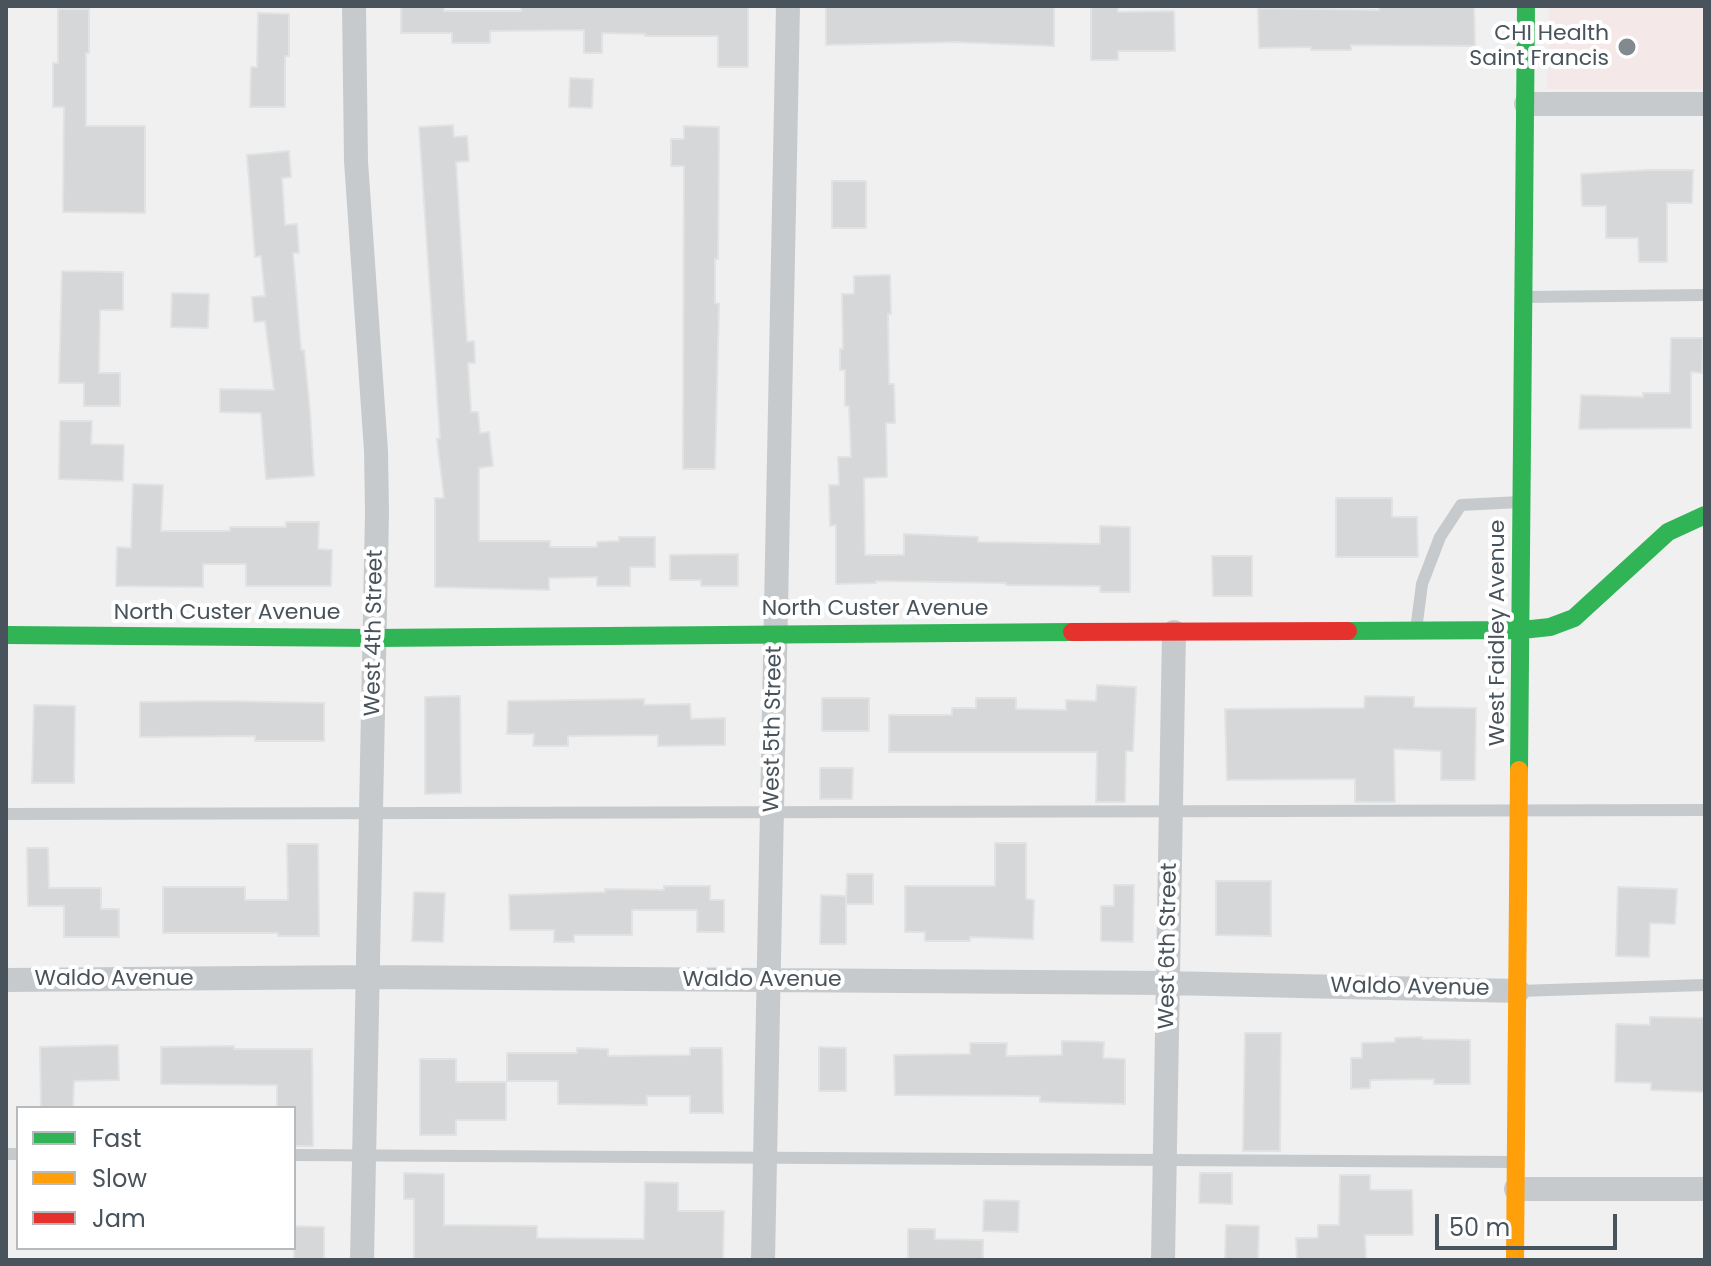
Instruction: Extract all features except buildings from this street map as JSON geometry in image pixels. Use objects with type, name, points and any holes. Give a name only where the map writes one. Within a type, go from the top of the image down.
[{"type":"street","name":"West 4th Street","points":[[354,6],[356,161],[376,451],[362,1260]]},
{"type":"street","name":"West 5th Street","points":[[763,1260],[788,6]]},
{"type":"street","name":"West Faidley Avenue","points":[[1515,1260],[1526,6]]},
{"type":"street","points":[[1526,104],[1705,104]]},
{"type":"street","name":"North Custer Avenue","points":[[6,635],[375,638],[1522,630],[1550,627],[1574,618],[1668,532],[1705,515]]},
{"type":"street","name":"West 6th Street","points":[[1163,1260],[1174,632]]},
{"type":"street","name":"Waldo Avenue","points":[[6,980],[369,977],[1168,983],[1518,991]]},
{"type":"street","points":[[1516,1189],[1705,1189]]},
{"type":"lane","points":[[1524,297],[1705,295]]},
{"type":"lane","points":[[1416,630],[1422,584],[1440,537],[1461,505],[1523,502]]},
{"type":"lane","points":[[6,814],[1705,810]]},
{"type":"lane","points":[[1518,991],[1705,985]]},
{"type":"lane","points":[[296,1155],[1516,1162]]},
{"type":"shaded area","name":"CHI Health Saint Francis","points":[[1549,6],[1705,6],[1705,89],[1547,89]]},
{"type":"traffic: fast","points":[[1519,770],[1526,6]]},
{"type":"traffic: fast","points":[[1348,631],[1522,630],[1550,627],[1574,618],[1668,532],[1705,515]]},
{"type":"traffic: fast","points":[[6,635],[375,638],[1072,632]]},
{"type":"traffic: slow","points":[[1515,1260],[1519,770]]},
{"type":"traffic: jam","points":[[1072,632],[1348,631]]},
{"type":"place","name":"CHI Health Saint Francis","points":[[1627,47]]}]
